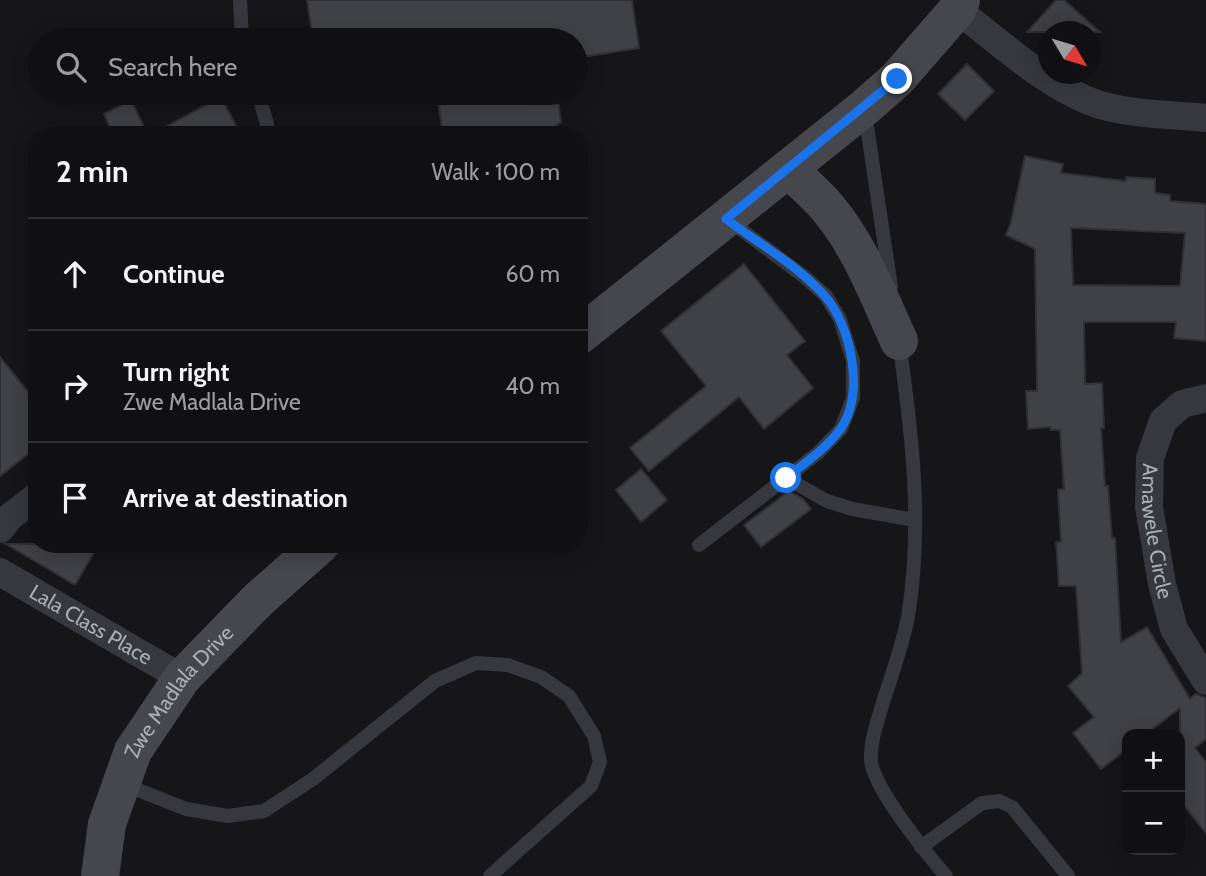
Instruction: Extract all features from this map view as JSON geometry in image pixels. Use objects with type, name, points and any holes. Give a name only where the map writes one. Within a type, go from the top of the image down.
[{"type":"street","points":[[588,329],[864,108],[897,79],[959,5],[1053,83],[1091,102],[1127,110],[1206,118]]},
{"type":"street","points":[[788,169],[827,208],[847,235],[865,264],[899,341]]},
{"type":"street","name":"Amawele Circle","points":[[1206,398],[1182,404],[1163,421],[1150,458],[1149,508],[1162,584],[1174,629],[1206,681]]},
{"type":"street","points":[[0,529],[28,503]]},
{"type":"street","name":"Zwe Madlala Drive","points":[[100,876],[107,824],[133,751],[182,678],[258,600],[311,553]]},
{"type":"street","name":"Lala Class Place","points":[[0,572],[182,678]]},
{"type":"lane","points":[[240,0],[240,28]]},
{"type":"lane","points":[[261,105],[267,126]]},
{"type":"lane","points":[[864,108],[899,341],[915,480],[916,558],[907,620],[872,740],[871,762],[878,781],[921,847],[946,876]]},
{"type":"lane","points":[[699,545],[818,453],[841,429],[853,398],[853,361],[840,319],[825,296],[806,278],[726,219]]},
{"type":"lane","points":[[786,478],[827,501],[852,509],[915,520]]},
{"type":"lane","points":[[121,784],[187,809],[228,816],[264,811],[313,779],[435,681],[476,663],[508,665],[541,677],[569,696],[594,736],[600,762],[591,786],[490,876]]},
{"type":"lane","points":[[921,847],[982,803],[999,801],[1012,807],[1068,876]]},
{"type":"building","points":[[307,0],[632,0],[639,48],[588,56],[588,28],[311,28]]},
{"type":"building","points":[[1056,0],[1064,0],[1088,21],[1038,21],[1038,32],[1027,32]]},
{"type":"building","points":[[967,64],[994,91],[965,120],[938,94]]},
{"type":"building","points":[[121,105],[133,105],[144,126],[109,126],[104,114]]},
{"type":"building","points":[[206,105],[225,105],[236,126],[167,126]]},
{"type":"building","points":[[439,105],[559,105],[561,122],[556,126],[442,126]]},
{"type":"building","points":[[1025,156],[1063,164],[1061,173],[1126,181],[1126,177],[1155,179],[1155,193],[1170,195],[1170,201],[1206,204],[1206,341],[1174,338],[1176,322],[1084,322],[1085,384],[1102,383],[1104,428],[1101,428],[1105,486],[1108,486],[1112,538],[1115,538],[1121,642],[1147,627],[1190,699],[1196,694],[1206,698],[1206,739],[1195,748],[1206,762],[1206,833],[1185,807],[1185,729],[1180,729],[1180,708],[1153,729],[1122,729],[1122,753],[1101,769],[1073,733],[1094,717],[1068,686],[1082,673],[1076,586],[1059,586],[1056,542],[1061,542],[1058,490],[1064,489],[1060,430],[1051,430],[1050,427],[1028,429],[1026,391],[1037,391],[1035,249],[1006,235]],"holes":[[[1071,228],[1185,233],[1180,286],[1073,285]]]},
{"type":"building","points":[[744,264],[805,341],[787,355],[813,388],[764,429],[739,397],[649,471],[630,448],[706,386],[661,331]]},
{"type":"building","points":[[0,357],[28,392],[28,454],[0,476]]},
{"type":"building","points":[[641,469],[667,500],[641,522],[616,490]]},
{"type":"building","points":[[789,491],[803,499],[811,509],[761,547],[744,525]]},
{"type":"building","points":[[6,544],[28,544],[28,553],[94,553],[75,585]]},
{"type":"route","points":[[786,478],[818,453],[841,429],[853,398],[853,361],[840,319],[825,296],[806,278],[726,219],[897,79]]}]
